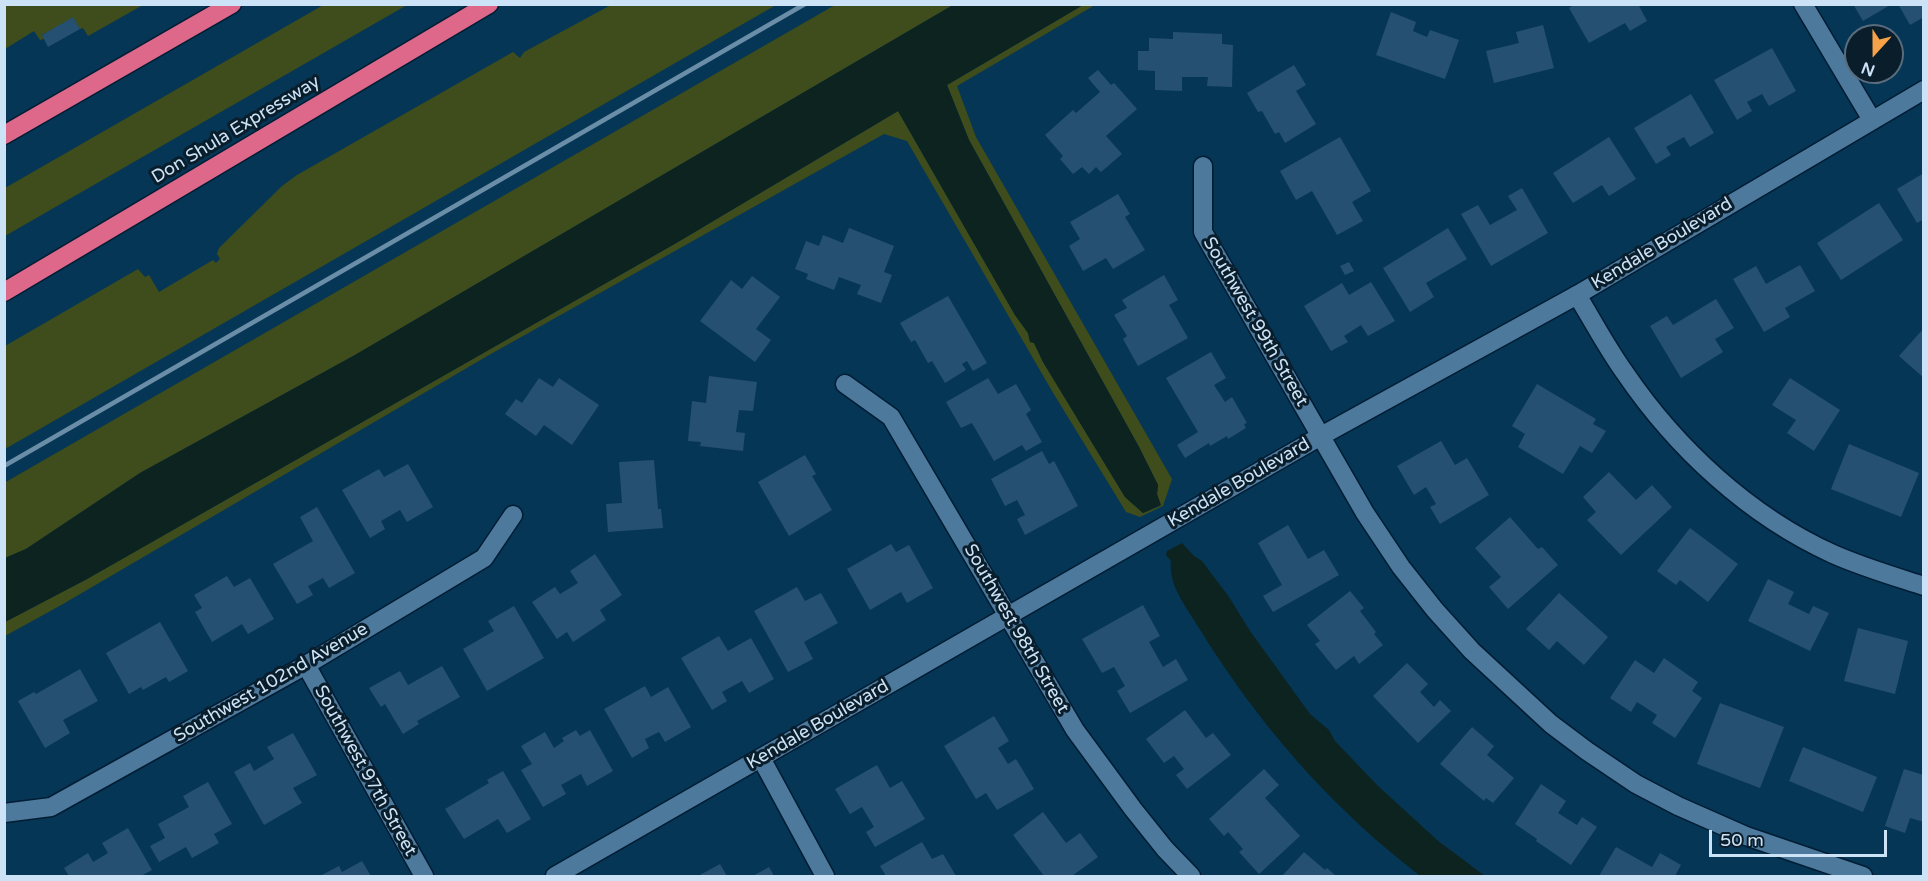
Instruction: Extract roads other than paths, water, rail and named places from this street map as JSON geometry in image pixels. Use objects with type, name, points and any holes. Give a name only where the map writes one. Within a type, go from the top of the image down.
[{"type":"highway","points":[[4,135],[232,4]]},
{"type":"highway","name":"Don Shula Expressway","points":[[4,292],[489,4]]},
{"type":"street","points":[[1803,4],[1872,120]]},
{"type":"street","name":"Kendale Boulevard","points":[[555,876],[1321,436],[1577,295],[1923,90]]},
{"type":"street","name":"Southwest 99th Street","points":[[1203,166],[1203,232],[1365,513],[1401,567],[1472,651],[1551,724],[1587,752],[1636,784],[1678,806],[1746,836],[1863,876]]},
{"type":"street","points":[[1577,295],[1624,372],[1649,406],[1692,453],[1742,497],[1786,528],[1826,550],[1879,572],[1923,586]]},
{"type":"street","name":"Southwest 98th Street","points":[[845,384],[891,417],[1056,698],[1094,757],[1165,849],[1191,876]]},
{"type":"street","name":"Southwest 102nd Avenue","points":[[4,813],[51,807],[306,665],[484,558],[513,515]]},
{"type":"street","name":"Southwest 97th Street","points":[[306,665],[424,876]]},
{"type":"street","points":[[761,758],[825,876]]},
{"type":"railway","points":[[4,466],[805,4]]}]
